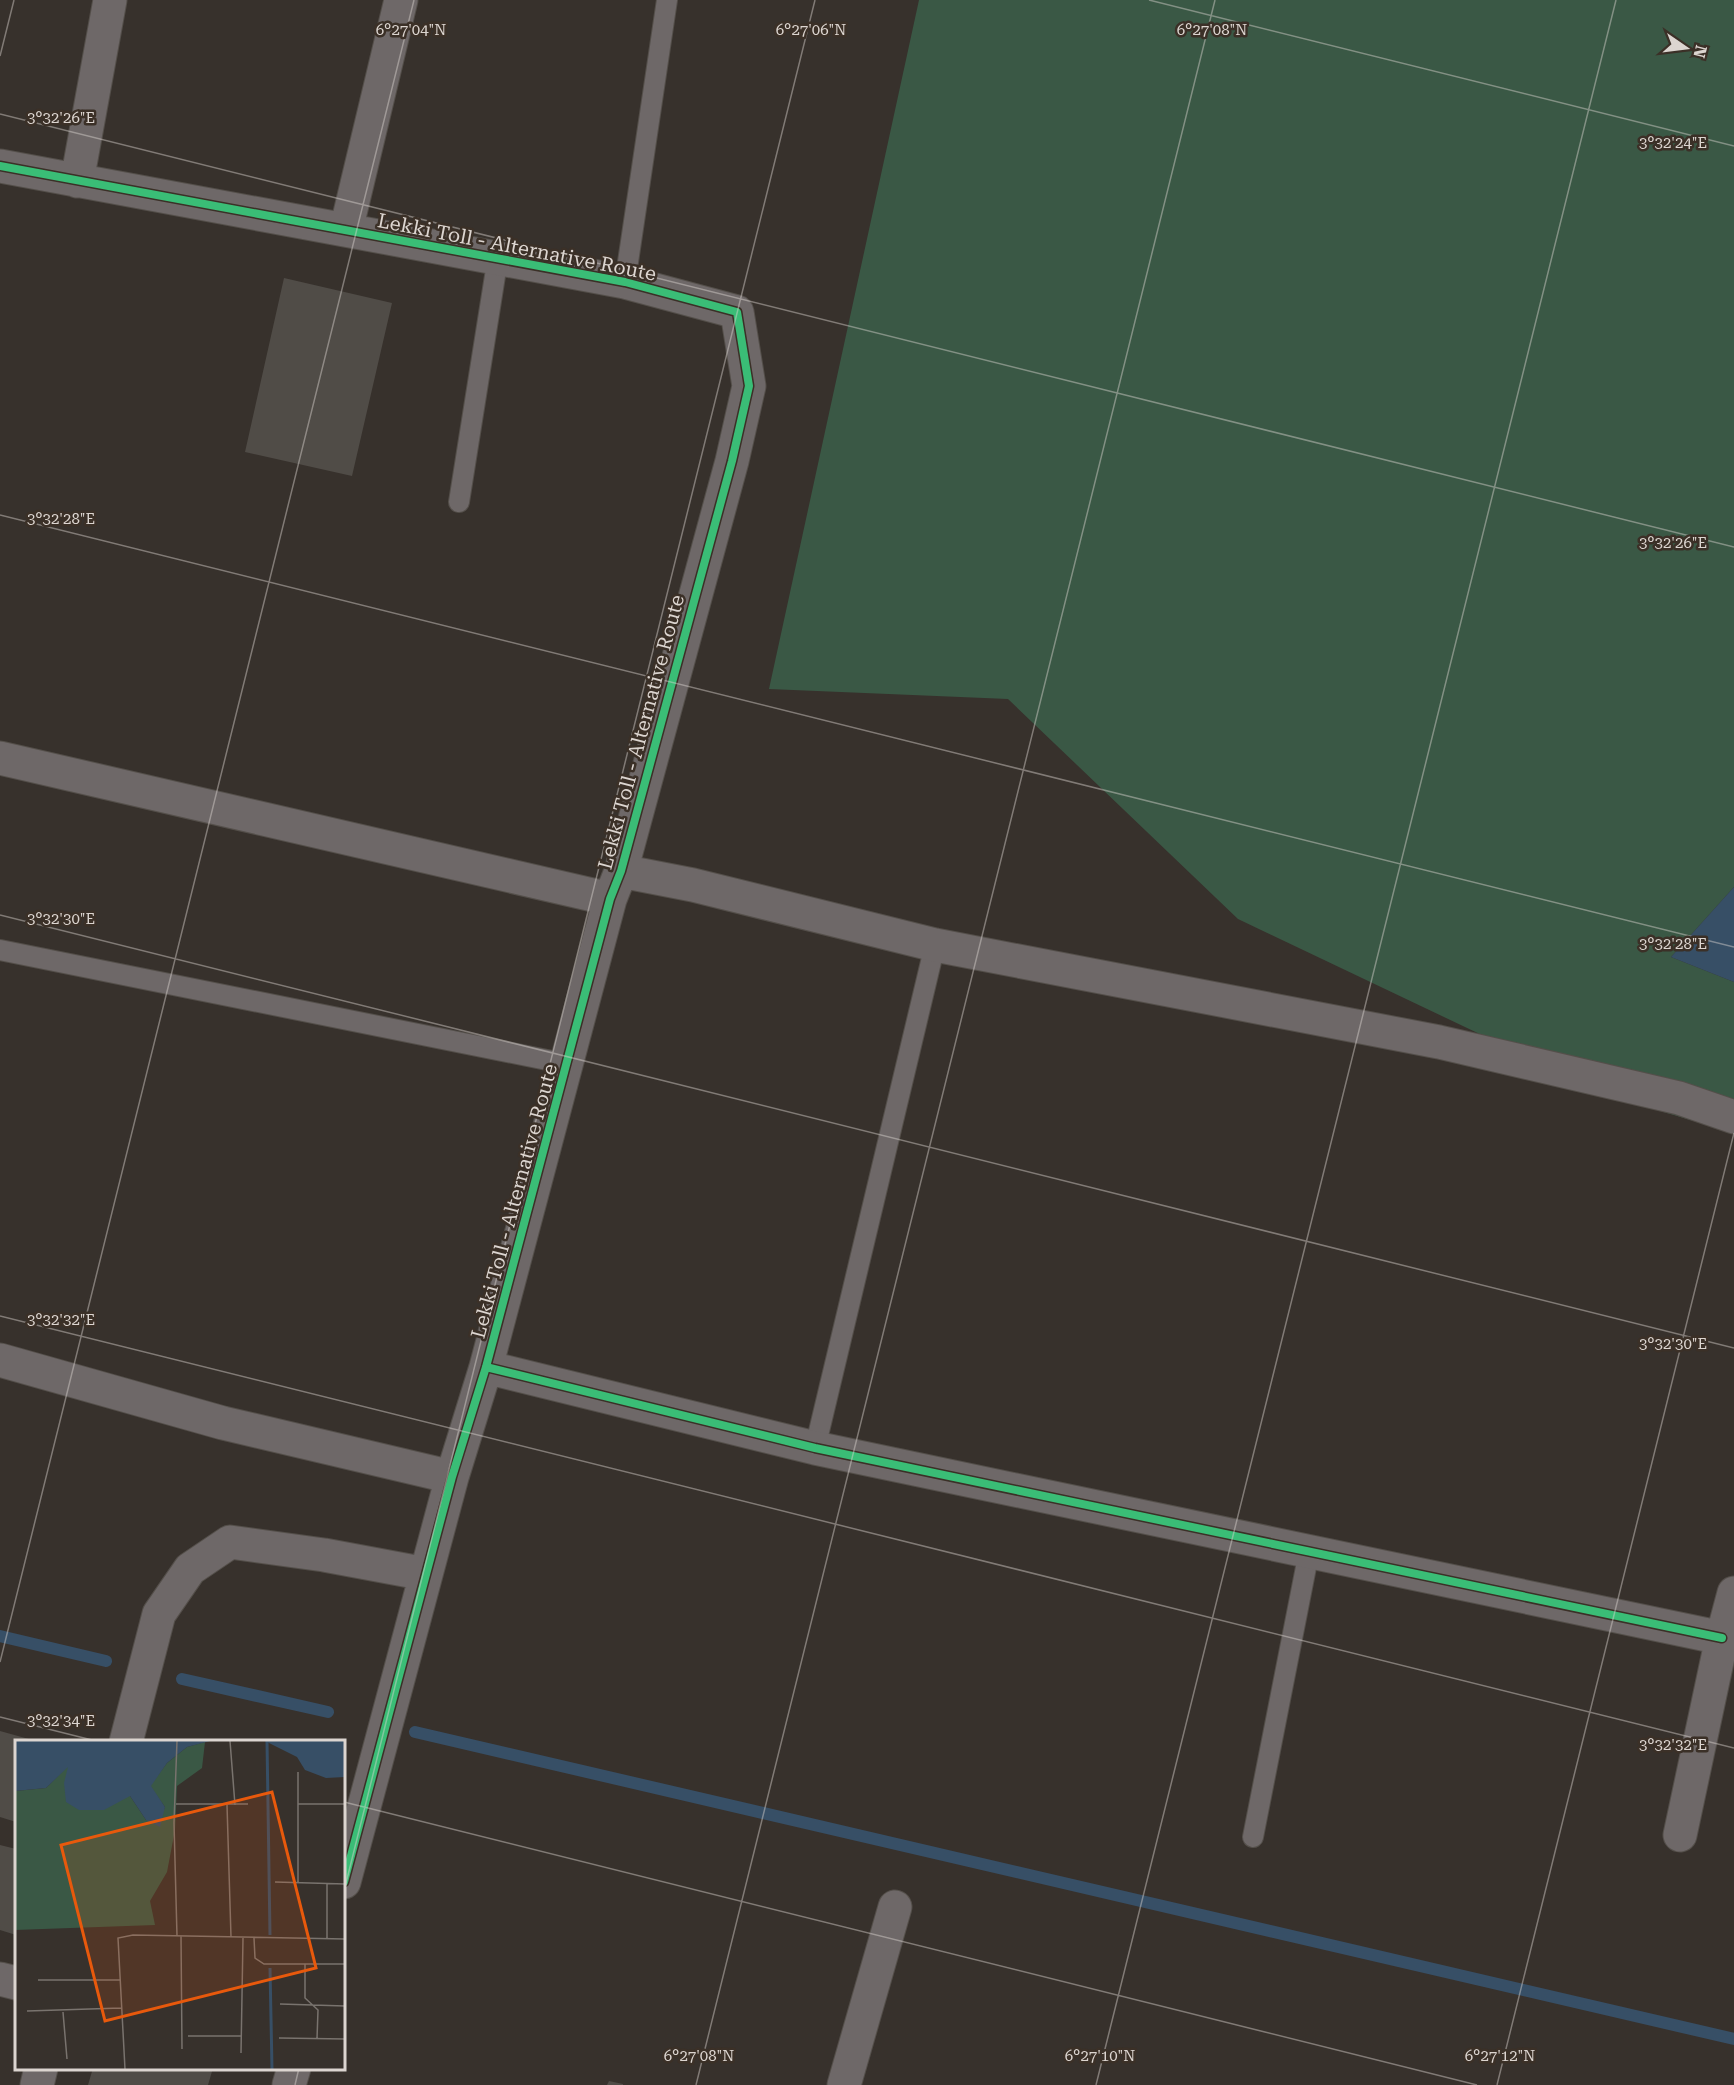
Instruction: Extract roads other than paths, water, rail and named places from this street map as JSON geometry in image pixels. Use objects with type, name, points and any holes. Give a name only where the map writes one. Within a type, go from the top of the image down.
[{"type":"street","points":[[77,181],[110,0]]},
{"type":"street","points":[[346,230],[401,0]]},
{"type":"street","name":"Lekki Toll - Alternative Route","points":[[0,166],[625,282],[737,312],[748,386],[732,461],[486,1367],[452,1477],[345,1878]]},
{"type":"street","points":[[0,758],[616,885],[693,885],[935,945],[1439,1042],[1679,1098],[1734,1118]]},
{"type":"street","points":[[0,1360],[223,1424],[452,1477]]},
{"type":"street","points":[[486,1367],[815,1449],[1722,1638]]},
{"type":"street","points":[[127,1740],[159,1614],[190,1569],[230,1542],[324,1555],[426,1574]]},
{"type":"street","points":[[1680,1835],[1721,1708],[1722,1638],[1734,1593]]},
{"type":"street","points":[[844,2085],[895,1907]]},
{"type":"street","points":[[0,1979],[15,1983]]},
{"type":"street","points":[[37,2085],[41,2070]]},
{"type":"street","points":[[289,2085],[293,2070]]},
{"type":"lane","points":[[625,282],[667,0]]},
{"type":"lane","points":[[459,502],[498,257]]},
{"type":"lane","points":[[815,1449],[935,945]]},
{"type":"lane","points":[[0,950],[567,1064]]},
{"type":"lane","points":[[1253,1837],[1309,1552]]},
{"type":"water","points":[[1734,887],[1734,982],[1671,957]]},
{"type":"waterway","points":[[0,1636],[106,1661]]},
{"type":"waterway","points":[[182,1679],[328,1712]]},
{"type":"waterway","points":[[415,1732],[1734,2039]]}]
